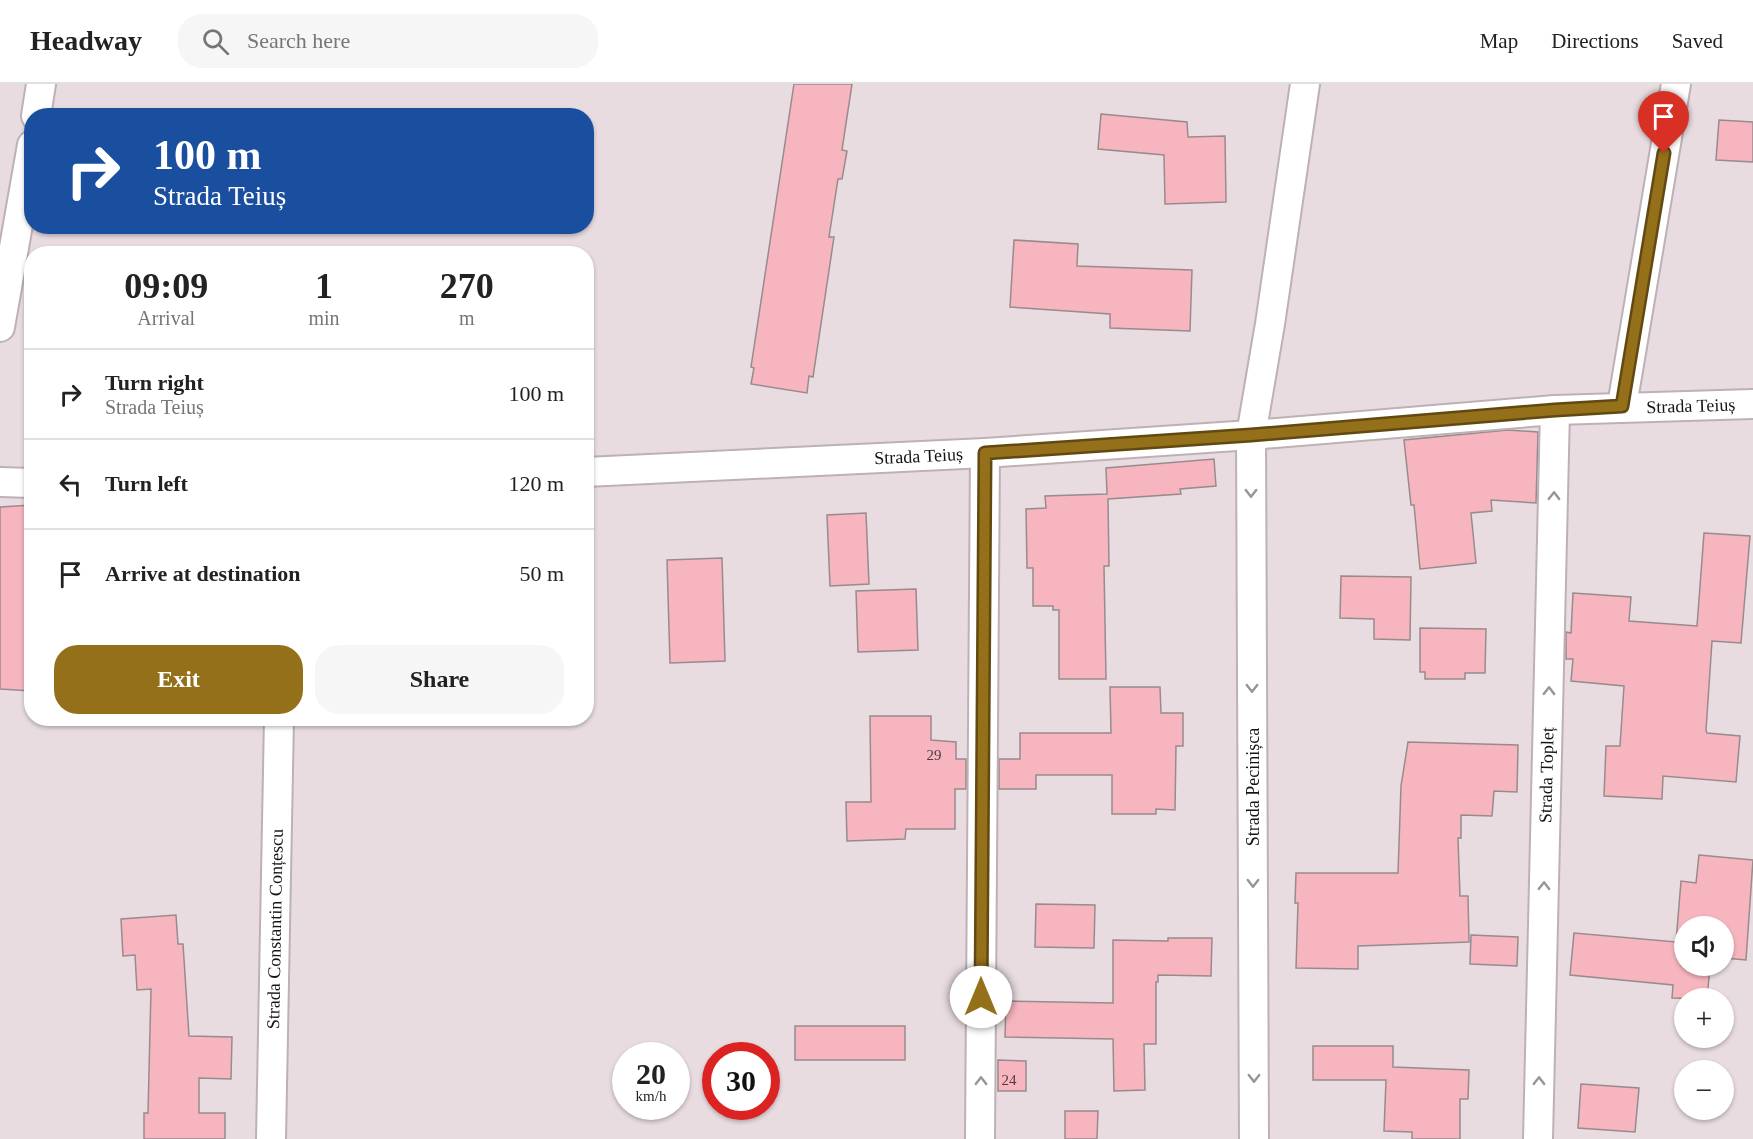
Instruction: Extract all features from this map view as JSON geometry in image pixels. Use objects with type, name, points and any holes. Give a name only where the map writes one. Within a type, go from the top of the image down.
[{"type":"street","points":[[37,108],[41,84]]},
{"type":"street","name":"Strada Pecinișca","points":[[1254,1139],[1251,435],[1270,324],[1305,84]]},
{"type":"street","points":[[1622,406],[1676,84]]},
{"type":"street","points":[[0,327],[24,190]]},
{"type":"street","name":"Strada Teiuș","points":[[594,472],[985,453],[1622,406],[1753,404]]},
{"type":"street","name":"Strada Topleț","points":[[1538,1139],[1555,410]]},
{"type":"street","points":[[980,1139],[985,453]]},
{"type":"street","points":[[0,482],[24,483]]},
{"type":"street","name":"Strada Constantin Conțescu","points":[[271,1139],[279,726]]},
{"type":"building","points":[[794,84],[852,84],[842,150],[847,151],[842,179],[838,179],[829,237],[834,237],[813,377],[809,376],[807,393],[751,384],[754,368],[751,367]]},
{"type":"building","points":[[1101,114],[1187,122],[1188,137],[1225,136],[1226,202],[1165,204],[1164,155],[1098,149]]},
{"type":"building","points":[[1719,120],[1753,122],[1753,162],[1716,160]]},
{"type":"building","points":[[1014,240],[1078,244],[1077,266],[1192,270],[1190,331],[1110,328],[1110,314],[1010,307]]},
{"type":"building","points":[[1508,430],[1538,432],[1536,503],[1491,500],[1492,511],[1471,513],[1476,563],[1420,569],[1414,505],[1411,505],[1404,440]]},
{"type":"building","points":[[1214,459],[1216,486],[1180,489],[1181,494],[1108,499],[1109,566],[1104,566],[1106,679],[1059,679],[1059,610],[1053,610],[1053,606],[1033,606],[1033,568],[1027,568],[1026,509],[1046,508],[1045,496],[1107,494],[1106,468]]},
{"type":"building","points":[[24,506],[24,690],[0,689],[0,507]]},
{"type":"building","points":[[866,513],[869,584],[830,586],[827,515]]},
{"type":"building","points":[[1704,533],[1750,536],[1741,643],[1712,641],[1706,730],[1707,733],[1740,736],[1736,782],[1663,776],[1662,799],[1604,796],[1606,746],[1620,746],[1624,686],[1571,681],[1573,659],[1566,659],[1566,632],[1571,633],[1573,593],[1631,597],[1629,621],[1697,626]]},
{"type":"building","points":[[722,558],[725,661],[670,663],[667,560]]},
{"type":"building","points":[[1341,576],[1411,577],[1410,640],[1374,639],[1374,619],[1340,618]]},
{"type":"building","points":[[916,589],[918,650],[858,652],[856,591]]},
{"type":"building","points":[[1420,628],[1486,629],[1485,673],[1465,673],[1465,679],[1425,679],[1425,672],[1420,672]]},
{"type":"building","points":[[1110,687],[1160,687],[1161,713],[1183,713],[1183,746],[1176,746],[1175,810],[1156,809],[1156,814],[1112,814],[1112,775],[1036,775],[1036,789],[999,789],[999,759],[1020,759],[1020,733],[1111,733]]},
{"type":"building","points":[[870,716],[931,716],[931,740],[956,742],[956,759],[966,759],[966,789],[955,789],[955,829],[906,829],[905,839],[847,841],[846,802],[871,802]]},
{"type":"building","points":[[1408,742],[1518,745],[1517,792],[1494,791],[1492,816],[1461,815],[1461,838],[1458,838],[1460,896],[1468,896],[1469,942],[1358,946],[1358,969],[1296,968],[1298,903],[1295,903],[1296,873],[1398,873],[1401,786]]},
{"type":"building","points":[[1699,855],[1753,860],[1746,960],[1734,959],[1734,916],[1678,916],[1681,881],[1696,883]]},
{"type":"building","points":[[1036,904],[1095,905],[1094,948],[1035,947]]},
{"type":"building","points":[[176,915],[178,944],[183,944],[189,1036],[232,1037],[231,1079],[199,1078],[199,1113],[225,1113],[225,1139],[144,1139],[144,1113],[148,1113],[151,989],[137,990],[135,955],[123,956],[121,919]]},
{"type":"building","points":[[1574,933],[1674,942],[1674,976],[1709,976],[1708,988],[1674,988],[1674,998],[1672,998],[1673,985],[1570,975]]},
{"type":"building","points":[[1471,935],[1518,937],[1517,966],[1470,964]]},
{"type":"building","points":[[1168,938],[1212,938],[1211,976],[1158,975],[1156,1044],[1144,1044],[1145,1090],[1114,1091],[1113,1039],[1005,1037],[1006,1001],[1113,1003],[1113,940],[1168,941]]},
{"type":"building","points":[[795,1026],[905,1026],[905,1060],[795,1060]]},
{"type":"building","points":[[1313,1046],[1393,1046],[1393,1067],[1469,1070],[1468,1099],[1460,1099],[1460,1139],[1412,1139],[1412,1132],[1384,1131],[1386,1080],[1313,1080]]},
{"type":"building","points":[[998,1060],[1026,1061],[1026,1091],[998,1091]]},
{"type":"building","points":[[1581,1084],[1639,1088],[1635,1132],[1578,1128]]},
{"type":"building","points":[[1065,1111],[1098,1111],[1097,1139],[1065,1139]]},
{"type":"route","points":[[981,997],[985,453],[1622,406],[1664,153]]}]
